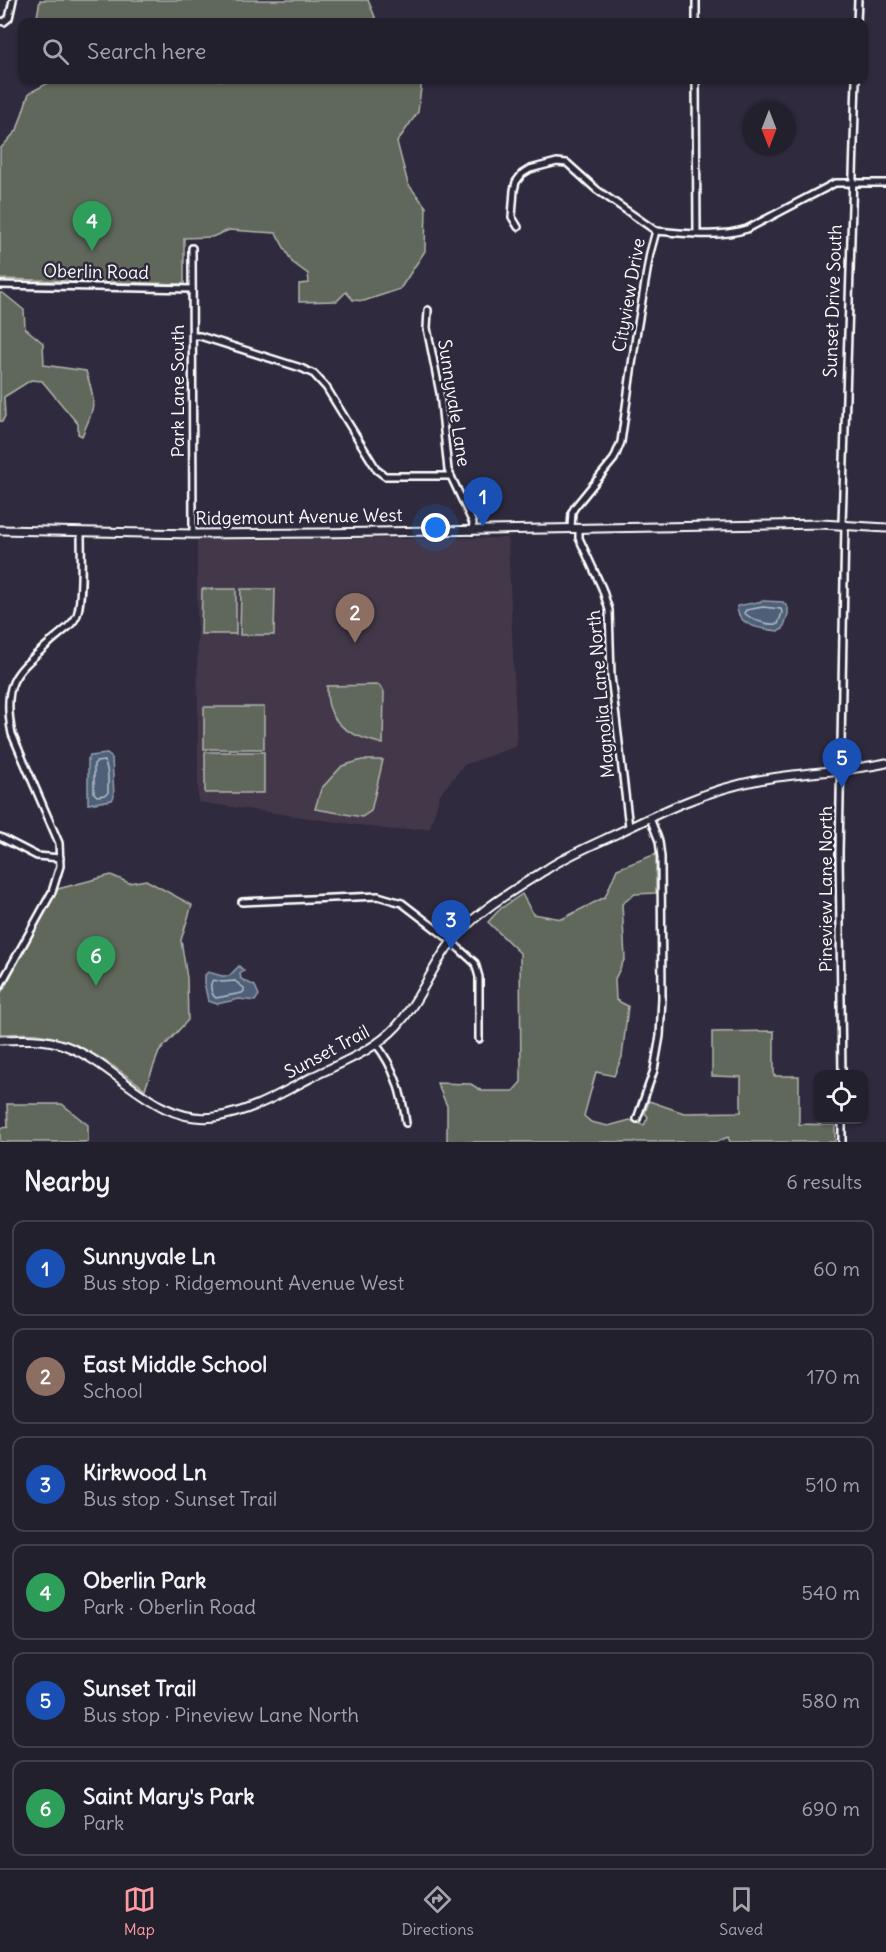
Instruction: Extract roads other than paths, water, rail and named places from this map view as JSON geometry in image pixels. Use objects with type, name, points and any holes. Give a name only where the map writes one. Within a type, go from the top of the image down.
[{"type":"street","points":[[0,21],[9,18],[13,0]]},
{"type":"street","points":[[696,0],[696,18]]},
{"type":"street","points":[[857,18],[858,0]]},
{"type":"street","points":[[696,84],[697,233]]},
{"type":"street","name":"Sunset Drive South","points":[[843,524],[856,84]]},
{"type":"street","name":"Cityview Drive","points":[[518,227],[512,217],[516,182],[530,169],[557,162],[567,164],[597,190],[656,231],[636,336],[621,442],[614,459],[574,507],[572,512],[575,528]]},
{"type":"street","points":[[656,231],[728,234],[747,229],[836,183],[886,183]]},
{"type":"street","name":"Park Lane South","points":[[192,248],[193,534]]},
{"type":"street","name":"Oberlin Road","points":[[0,285],[192,289]]},
{"type":"street","name":"Sunnyvale Lane","points":[[428,310],[427,328],[436,368],[446,463],[473,523],[472,531]]},
{"type":"street","points":[[193,336],[200,336],[278,360],[314,374],[326,387],[377,470],[385,476],[450,476]]},
{"type":"street","name":"Ridgemount Avenue West","points":[[0,530],[193,534],[843,524],[886,528]]},
{"type":"street","name":"Pineview Lane North","points":[[842,1070],[840,866],[843,524]]},
{"type":"street","name":"Magnolia Lane North","points":[[575,528],[602,588],[609,610],[611,676],[630,827]]},
{"type":"street","points":[[0,986],[52,892],[60,858],[55,832],[12,734],[8,694],[16,674],[77,616],[80,602],[81,532]]},
{"type":"street","name":"Sunset Trail","points":[[0,1040],[31,1039],[65,1046],[95,1062],[160,1107],[181,1115],[200,1118],[234,1113],[273,1098],[376,1044],[406,1015],[452,942],[476,917],[548,868],[697,796],[757,780],[842,771],[886,763]]},
{"type":"street","points":[[637,1119],[657,1056],[662,998],[661,857],[659,841],[650,818]]},
{"type":"street","points":[[0,837],[37,856],[60,858]]},
{"type":"street","points":[[242,902],[378,896],[402,903],[475,963],[478,970],[479,1039]]},
{"type":"street","points":[[376,1044],[391,1066],[400,1090],[406,1123]]},
{"type":"street","points":[[842,1124],[843,1142]]},
{"type":"water","points":[[763,601],[783,602],[788,608],[783,629],[779,631],[759,628],[746,623],[741,618],[737,606]]},
{"type":"water","points":[[107,754],[112,758],[114,796],[112,800],[88,804],[88,759],[90,756]]},
{"type":"water","points":[[239,966],[244,971],[240,974],[241,979],[255,986],[259,995],[255,1001],[239,999],[217,1004],[208,1001],[205,975],[208,972],[229,976]]},
{"type":"place","name":"Oberlin Park","points":[[92,251]]},
{"type":"place","name":"Sunnyvale Ln","points":[[483,527]]},
{"type":"place","name":"East Middle School","points":[[355,643]]},
{"type":"place","name":"Sunset Trail","points":[[842,788]]},
{"type":"place","name":"Kirkwood Ln","points":[[451,950]]},
{"type":"place","name":"Saint Mary's Park","points":[[96,986]]}]
